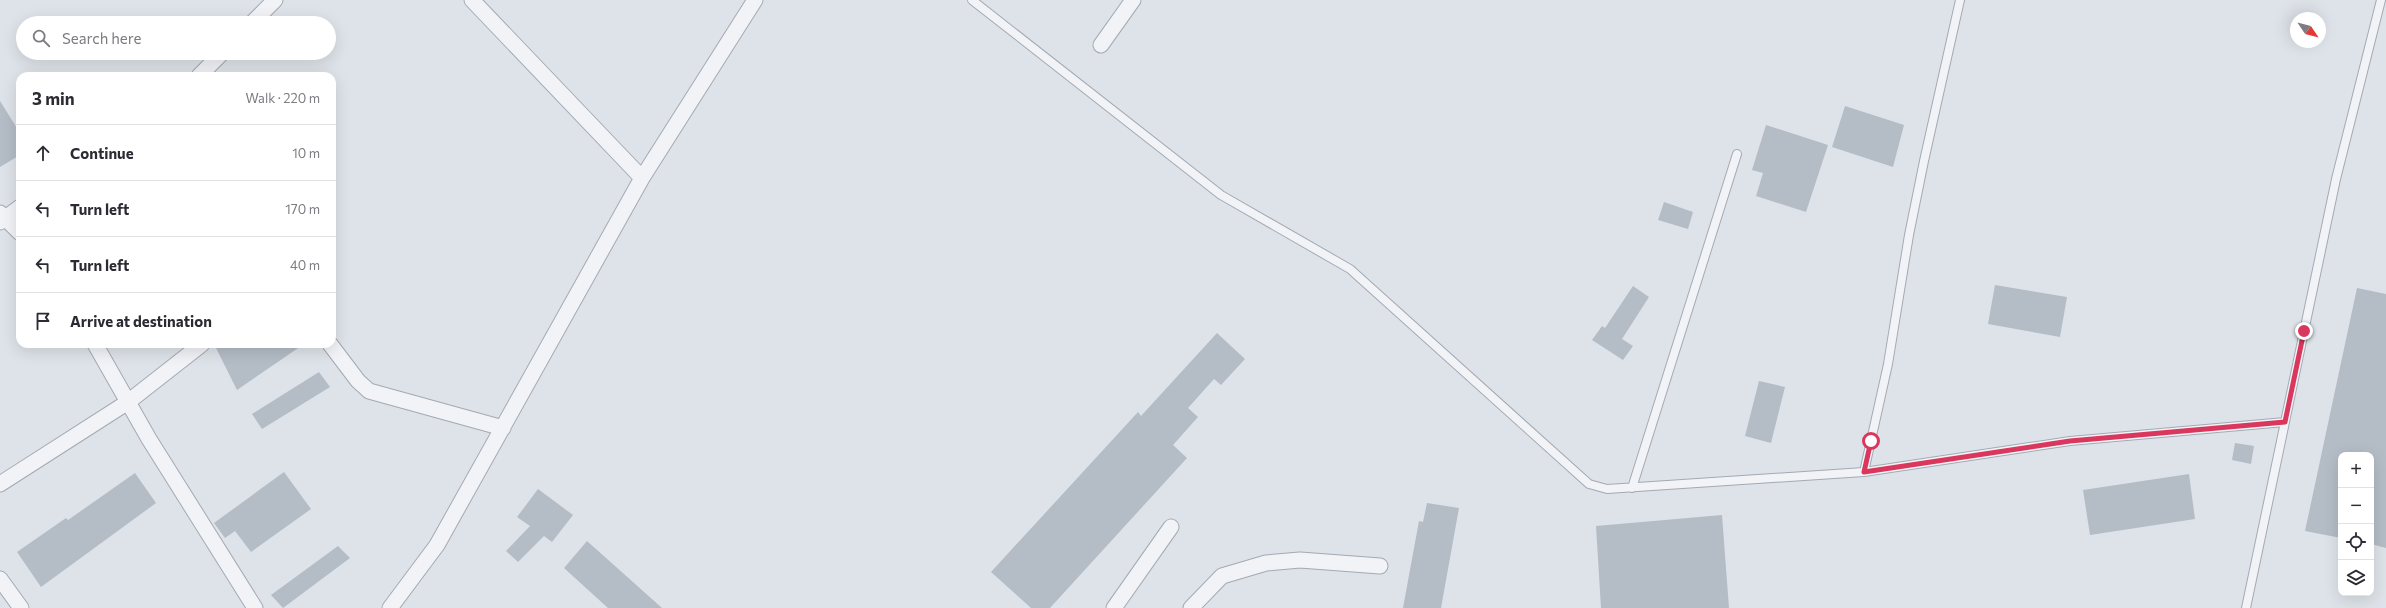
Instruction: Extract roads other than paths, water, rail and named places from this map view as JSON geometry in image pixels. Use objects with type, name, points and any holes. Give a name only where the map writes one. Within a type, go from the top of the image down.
[{"type":"street","points":[[259,16],[275,0]]},
{"type":"street","points":[[472,0],[642,178]]},
{"type":"street","points":[[390,608],[437,545],[642,178],[754,0]]},
{"type":"street","points":[[1101,45],[1133,0]]},
{"type":"street","points":[[203,72],[215,60]]},
{"type":"street","points":[[16,209],[1,218],[16,230]]},
{"type":"street","points":[[97,348],[128,402],[255,608]]},
{"type":"street","points":[[0,484],[128,402],[197,348]]},
{"type":"street","points":[[333,348],[358,381],[369,391],[503,428]]},
{"type":"street","points":[[1114,608],[1171,527]]},
{"type":"street","points":[[1191,608],[1222,576],[1266,563],[1300,560],[1380,566]]},
{"type":"street","points":[[0,579],[21,608]]},
{"type":"lane","points":[[972,0],[1221,196],[1350,269],[1589,484],[1607,489],[1632,488],[1864,472],[2070,441],[2285,422]]},
{"type":"lane","points":[[1864,472],[1888,364],[1924,161],[1960,0]]},
{"type":"lane","points":[[2246,608],[2336,179],[2381,0]]},
{"type":"lane","points":[[1632,488],[1737,154]]}]
